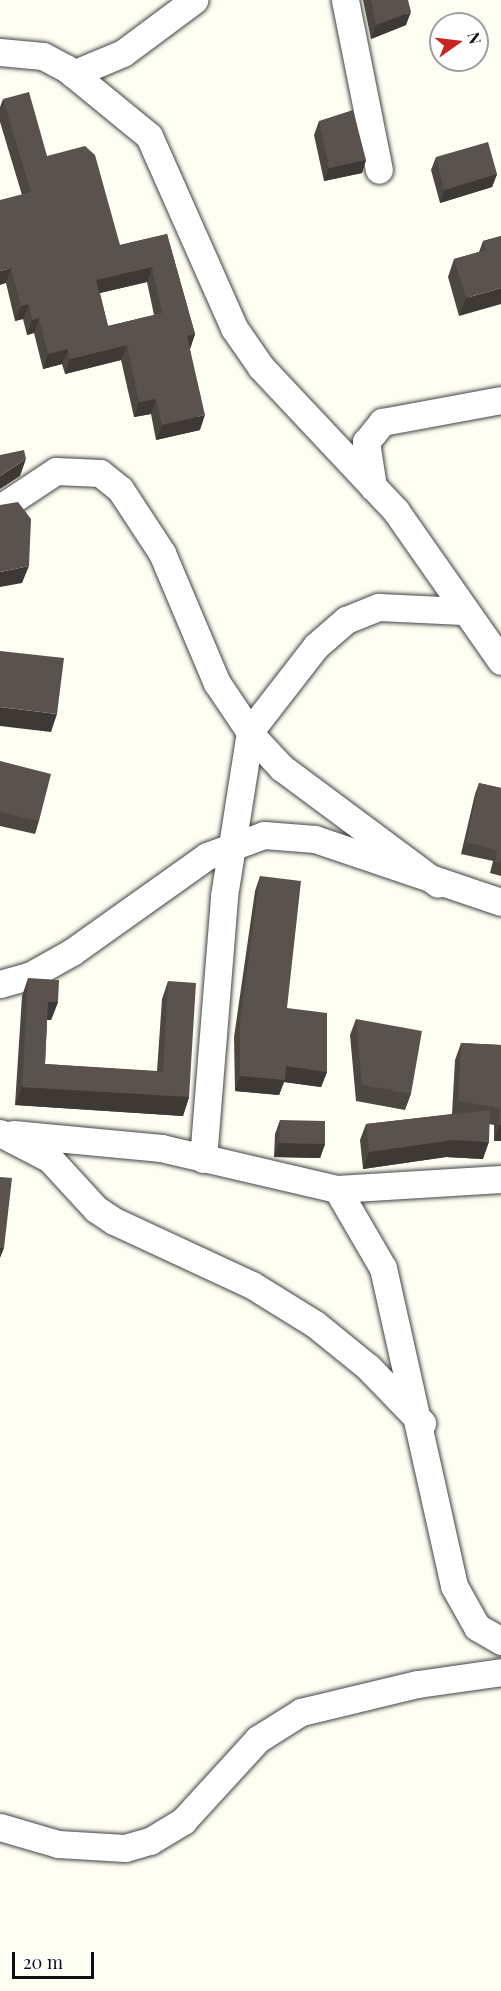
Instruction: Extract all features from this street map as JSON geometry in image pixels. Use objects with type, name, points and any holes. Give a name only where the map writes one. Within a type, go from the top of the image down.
[{"type":"street","points":[[73,74],[123,53],[194,0]]},
{"type":"street","points":[[345,0],[379,170]]},
{"type":"street","points":[[0,52],[43,57],[73,74],[149,136],[234,328],[261,367],[396,511],[463,611],[501,661]]},
{"type":"street","points":[[373,487],[366,442],[382,422],[501,400]]},
{"type":"street","points":[[0,508],[56,471],[100,472],[120,489],[162,553],[217,683],[250,731],[282,768],[438,884]]},
{"type":"street","points":[[203,1158],[223,908],[235,845],[250,731],[308,655],[346,620],[379,607],[463,611]]},
{"type":"street","points":[[0,984],[31,975],[72,952],[199,861],[264,835],[315,839],[438,884],[501,902]]},
{"type":"street","points":[[0,1133],[161,1148],[337,1189],[501,1179]]},
{"type":"street","points":[[0,1133],[50,1159],[96,1209],[114,1221],[252,1285],[315,1324],[368,1368],[422,1423]]},
{"type":"street","points":[[337,1189],[383,1268],[422,1423],[454,1586],[477,1627],[501,1641]]},
{"type":"street","points":[[0,1827],[58,1844],[125,1848],[150,1841],[183,1821],[258,1739],[301,1712],[418,1684],[501,1672]]},
{"type":"building","points":[[371,0],[408,0],[411,12],[376,25]]},
{"type":"building","points":[[29,92],[47,156],[85,146],[95,155],[120,245],[167,234],[195,334],[187,336],[205,415],[162,425],[156,399],[139,402],[127,345],[70,359],[68,349],[48,354],[39,318],[32,320],[29,304],[21,306],[11,268],[0,271],[0,200],[31,192],[3,99]],"holes":[[[152,267],[162,313],[108,326],[96,280]]]},
{"type":"building","points":[[353,110],[366,160],[329,168],[319,121]]},
{"type":"building","points":[[488,142],[497,174],[444,190],[436,157]]},
{"type":"building","points":[[501,236],[501,288],[466,298],[454,259],[486,250],[483,241]]},
{"type":"building","points":[[24,450],[26,459],[0,476],[0,455]]},
{"type":"building","points":[[18,502],[31,519],[29,566],[0,572],[0,505]]},
{"type":"building","points":[[0,651],[64,658],[57,714],[0,707]]},
{"type":"building","points":[[0,761],[51,774],[39,821],[0,812]]},
{"type":"building","points":[[479,783],[501,788],[501,863],[495,862],[497,850],[466,842]]},
{"type":"building","points":[[260,876],[301,881],[287,1008],[327,1013],[327,1072],[286,1066],[285,1080],[240,1076],[240,1022]]},
{"type":"building","points":[[28,978],[59,980],[58,1002],[48,1002],[45,1064],[163,1072],[168,981],[196,983],[189,1097],[22,1087]]},
{"type":"building","points":[[356,1019],[422,1031],[411,1094],[362,1085]]},
{"type":"building","points":[[461,1043],[501,1045],[501,1125],[499,1125],[500,1108],[458,1101]]},
{"type":"building","points":[[490,1110],[489,1142],[452,1140],[369,1152],[366,1124]]},
{"type":"building","points":[[280,1120],[325,1121],[325,1144],[279,1143]]},
{"type":"building","points":[[0,1177],[12,1178],[4,1248],[0,1248]]}]
